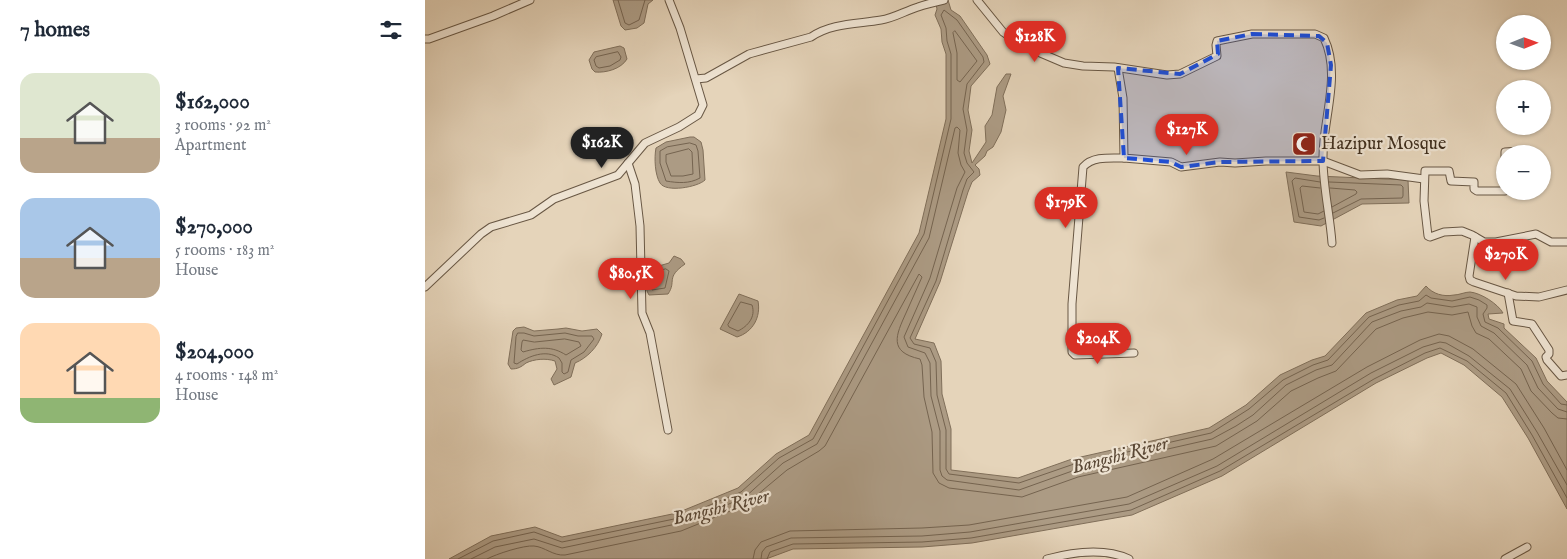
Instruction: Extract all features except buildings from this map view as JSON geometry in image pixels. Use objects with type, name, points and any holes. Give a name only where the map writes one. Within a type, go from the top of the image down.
[{"type":"street","points":[[425,39],[484,19],[530,0]]},
{"type":"street","points":[[425,287],[481,234],[491,227],[531,216],[554,199],[618,175],[645,143],[679,128],[699,115],[703,105],[696,78],[669,0]]},
{"type":"street","points":[[696,78],[706,78],[749,54],[811,37],[835,27],[882,20],[926,4],[944,0]]},
{"type":"street","points":[[977,0],[1003,32],[1024,46],[1064,63],[1083,66],[1118,68],[1167,75],[1180,74],[1217,56],[1215,45],[1217,41],[1252,34],[1315,34],[1325,38],[1331,55],[1331,65],[1329,110],[1323,133],[1323,161],[1333,243]]},
{"type":"street","points":[[1118,68],[1123,98],[1124,158]]},
{"type":"street","points":[[1134,353],[1075,355],[1072,352],[1072,304],[1083,167],[1087,162],[1095,159],[1124,158],[1171,162],[1181,168],[1220,162],[1323,161],[1360,175],[1387,174],[1424,179]]},
{"type":"street","points":[[628,163],[635,184],[640,226],[642,313],[650,333],[668,430]]},
{"type":"street","points":[[1496,191],[1477,191],[1474,189],[1474,182],[1451,180],[1448,171],[1425,171],[1424,201],[1428,236],[1444,232],[1462,232],[1484,242],[1496,242],[1536,234],[1551,242],[1567,242]]},
{"type":"street","points":[[1475,237],[1470,280],[1516,296],[1539,297],[1567,290]]},
{"type":"street","points":[[1508,293],[1512,309],[1512,319],[1515,322],[1532,324],[1549,350],[1549,354],[1546,357],[1547,360],[1561,376],[1567,375]]},
{"type":"street","points":[[1505,559],[1527,548]]},
{"type":"street","points":[[1047,559],[1071,553],[1099,552],[1117,554],[1129,559]]},
{"type":"highlighted area","points":[[1252,34],[1319,36],[1327,43],[1331,65],[1323,161],[1220,162],[1181,167],[1171,162],[1124,158],[1118,68],[1180,74],[1218,54],[1217,41]]},
{"type":"water","points":[[613,0],[653,0],[648,4],[644,23],[637,28],[625,30],[621,26]]},
{"type":"water","name":"Bangshi River","points":[[935,0],[948,0],[951,10],[960,16],[987,55],[990,64],[971,86],[968,110],[972,130],[969,151],[972,163],[986,142],[985,126],[992,115],[997,87],[1006,74],[1011,74],[1003,96],[1006,110],[1001,132],[993,147],[975,165],[979,169],[980,175],[972,182],[968,192],[940,282],[915,339],[934,343],[941,361],[942,394],[951,429],[951,470],[1018,478],[1072,459],[1209,428],[1246,405],[1280,375],[1325,356],[1366,313],[1397,300],[1417,296],[1426,286],[1435,293],[1442,295],[1474,293],[1493,303],[1503,313],[1488,314],[1489,319],[1504,324],[1504,328],[1536,358],[1547,381],[1567,402],[1567,509],[1528,438],[1502,397],[1464,365],[1441,353],[1376,383],[1222,476],[1132,515],[972,543],[922,547],[793,549],[766,559],[449,559],[491,536],[535,527],[562,537],[677,513],[738,488],[776,454],[809,435],[919,233],[946,119],[946,54],[942,42],[941,29],[935,15],[937,9]]},
{"type":"water","points":[[620,46],[624,48],[627,59],[621,65],[613,70],[604,72],[595,72],[592,69],[589,60],[594,52]]},
{"type":"water","points":[[694,137],[701,142],[705,180],[696,185],[682,188],[663,186],[658,180],[656,171],[656,148],[666,142]]},
{"type":"water","points":[[1286,172],[1317,176],[1408,180],[1409,203],[1362,204],[1321,226],[1294,222]]},
{"type":"water","points":[[674,256],[681,259],[685,264],[673,276],[672,286],[668,294],[649,295],[645,274],[652,268],[669,263]]},
{"type":"water","points":[[739,294],[758,301],[759,307],[755,323],[747,332],[737,337],[720,329]]},
{"type":"water","points":[[524,327],[534,331],[566,328],[582,331],[597,329],[602,334],[591,352],[575,363],[571,377],[554,385],[551,379],[557,369],[555,361],[548,359],[536,360],[513,369],[508,364],[513,331],[516,328]]},
{"type":"place","name":"Hazipur Mosque","points":[[1304,144]]}]
